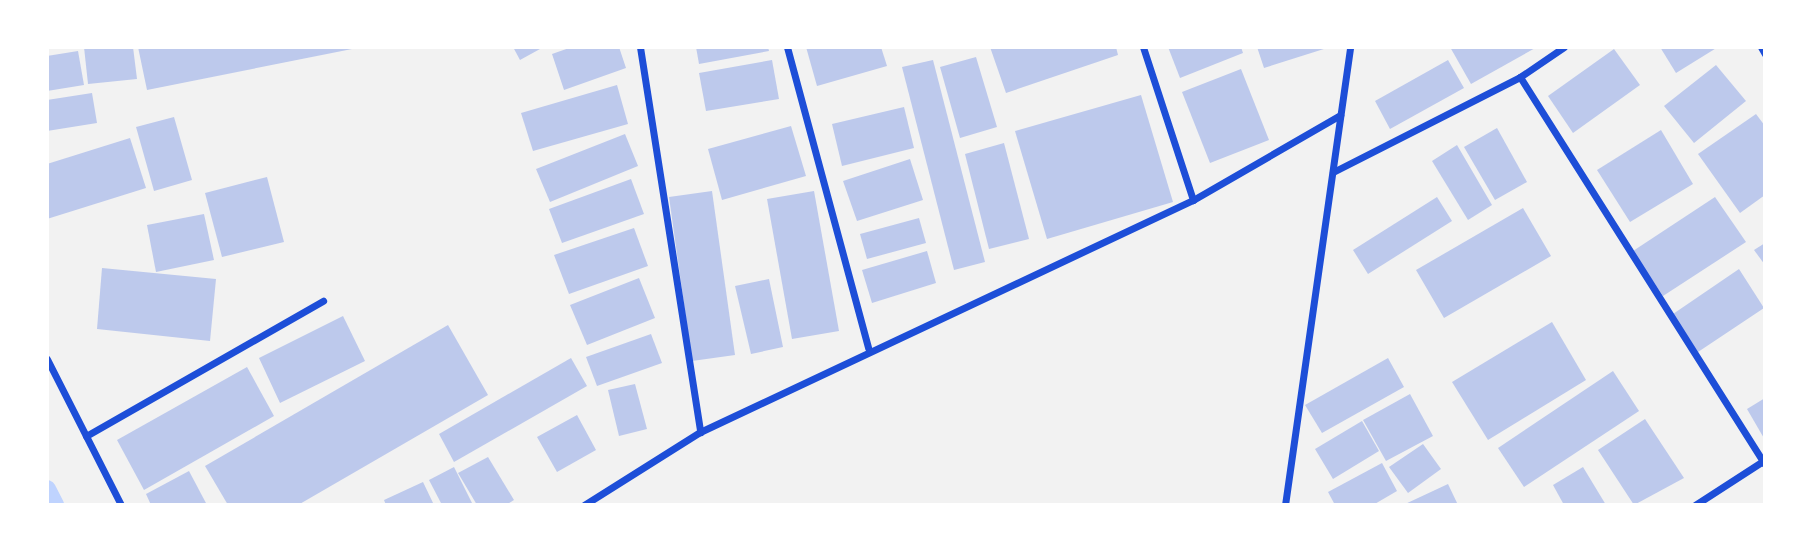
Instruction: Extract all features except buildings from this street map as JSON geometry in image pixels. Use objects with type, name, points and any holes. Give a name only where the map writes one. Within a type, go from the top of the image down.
[{"type":"street","points":[[640,47],[700,432]]},
{"type":"street","points":[[787,47],[868,348]]},
{"type":"street","points":[[1143,47],[1192,200]]},
{"type":"street","points":[[1284,505],[1350,47]]},
{"type":"street","points":[[1333,172],[1520,77],[1564,47]]},
{"type":"street","points":[[1760,47],[1765,54]]},
{"type":"street","points":[[1520,77],[1764,463],[1695,505]]},
{"type":"street","points":[[584,505],[700,432],[868,348],[1192,200],[1340,115]]},
{"type":"street","points":[[86,436],[323,301]]},
{"type":"street","points":[[47,359],[121,505]]},
{"type":"waterway","points":[[47,489],[55,505]]}]
